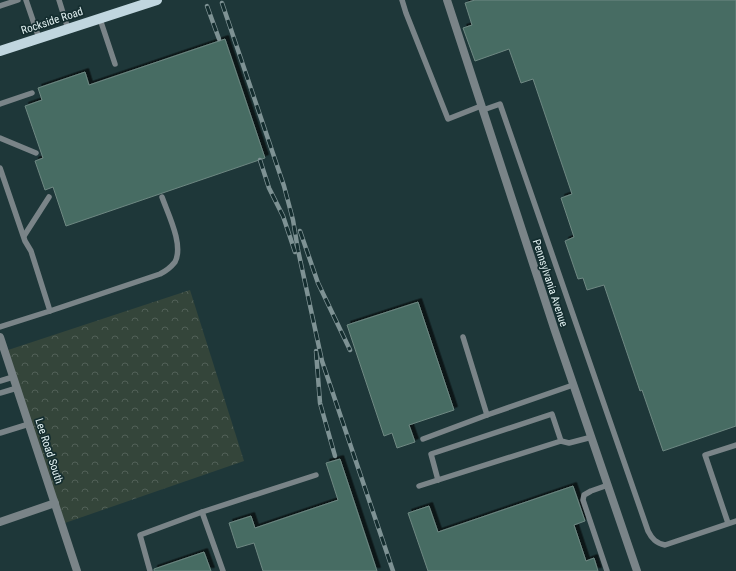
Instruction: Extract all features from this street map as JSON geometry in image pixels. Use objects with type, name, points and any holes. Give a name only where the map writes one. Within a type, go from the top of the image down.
[{"type":"main road","name":"Rockside Road","points":[[0,51],[157,0]]},
{"type":"street","name":"Pennsylvania Avenue","points":[[447,0],[555,332],[637,571]]},
{"type":"street","name":"Lee Road South","points":[[0,337],[77,571]]},
{"type":"street","points":[[0,522],[55,503]]},
{"type":"lane","points":[[0,6],[18,0]]},
{"type":"lane","points":[[26,0],[38,38]]},
{"type":"lane","points":[[59,0],[68,29]]},
{"type":"lane","points":[[402,0],[448,119],[500,104],[651,538],[658,543],[665,545],[736,521]]},
{"type":"lane","points":[[100,18],[115,64]]},
{"type":"lane","points":[[0,104],[32,93]]},
{"type":"lane","points":[[0,138],[36,153]]},
{"type":"lane","points":[[0,168],[24,236],[31,251],[50,311]]},
{"type":"lane","points":[[24,236],[49,197]]},
{"type":"lane","points":[[0,328],[160,274],[172,266],[175,261],[178,246],[162,197]]},
{"type":"lane","points":[[462,337],[487,415]]},
{"type":"lane","points":[[0,382],[13,377]]},
{"type":"lane","points":[[423,439],[573,385]]},
{"type":"lane","points":[[0,393],[17,388]]},
{"type":"lane","points":[[438,480],[431,454],[552,414],[561,441]]},
{"type":"lane","points":[[0,432],[29,424]]},
{"type":"lane","points":[[419,486],[561,441],[569,443],[592,437]]},
{"type":"lane","points":[[728,523],[705,455],[736,445]]},
{"type":"lane","points":[[150,571],[140,535],[202,512],[316,475]]},
{"type":"lane","points":[[607,571],[583,500],[584,495],[608,485]]},
{"type":"lane","points":[[202,512],[223,571]]},
{"type":"green space","points":[[190,290],[244,461],[62,524],[5,351]]},
{"type":"building","points":[[475,0],[736,0],[736,426],[663,451],[642,390],[640,391],[604,285],[587,290],[583,278],[578,279],[565,241],[574,237],[561,198],[572,194],[533,79],[521,83],[509,49],[475,61],[463,28],[472,25],[465,3]]},
{"type":"building","points":[[225,39],[265,158],[66,226],[53,187],[45,190],[35,161],[43,158],[25,106],[42,100],[38,88],[85,72],[89,85]]},
{"type":"building","points":[[418,302],[454,410],[409,425],[415,442],[397,448],[392,433],[384,436],[347,325]]},
{"type":"building","points":[[340,459],[377,571],[263,571],[254,543],[237,548],[229,523],[251,516],[255,528],[338,500],[326,463]]},
{"type":"building","points":[[573,486],[585,521],[574,525],[586,561],[594,558],[598,571],[428,571],[408,513],[429,506],[438,532]]},
{"type":"building","points":[[204,552],[211,571],[154,571],[154,569]]},
{"type":"railway","points":[[222,3],[284,186],[293,220],[322,361],[393,571]]},
{"type":"railway","points":[[207,6],[219,39]]},
{"type":"railway","points":[[260,160],[269,188],[283,216],[295,252]]},
{"type":"railway","points":[[300,231],[318,283],[350,350]]},
{"type":"railway","points":[[316,351],[320,403],[335,456]]}]
